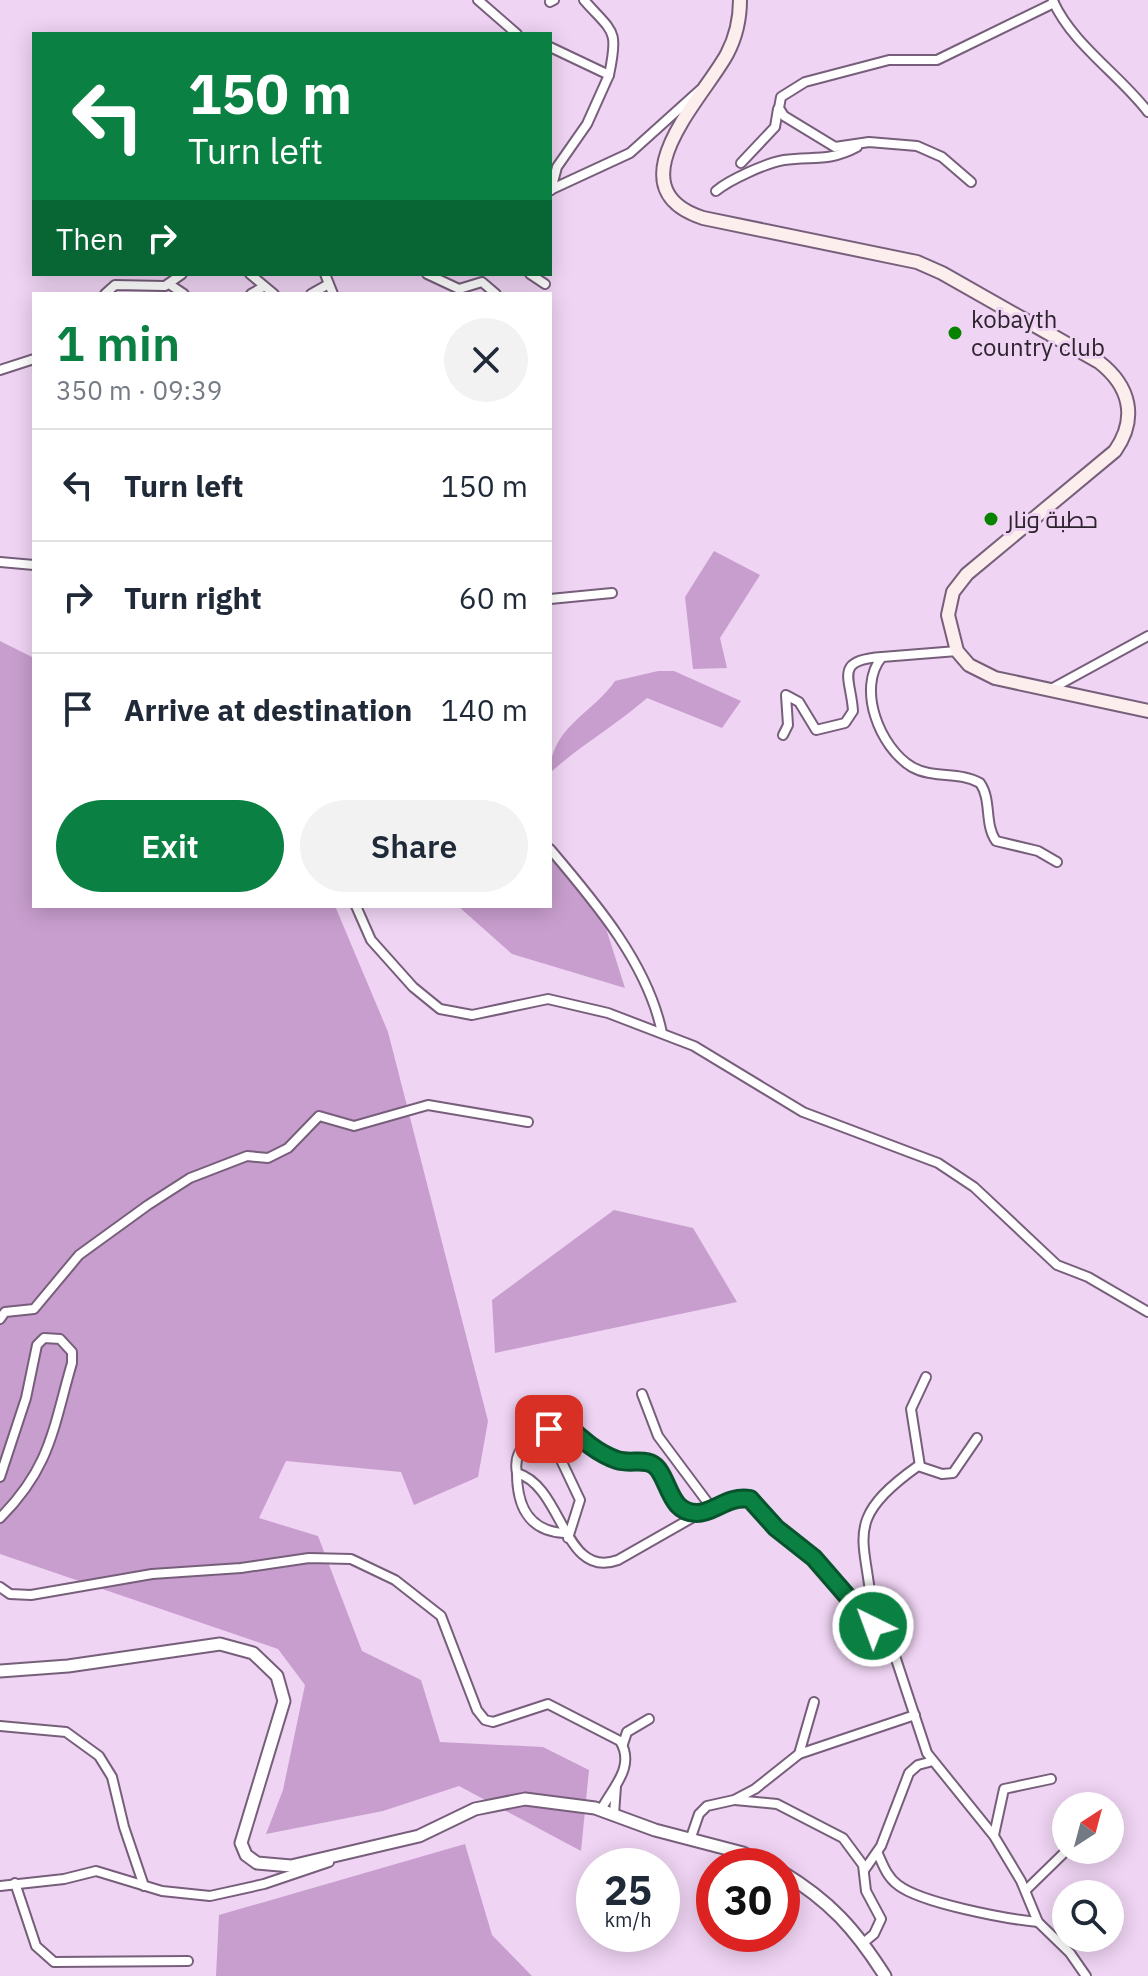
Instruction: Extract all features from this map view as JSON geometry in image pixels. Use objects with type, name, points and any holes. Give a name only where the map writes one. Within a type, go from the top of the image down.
[{"type":"main road","points":[[740,0],[740,19],[732,43],[671,138],[664,159],[668,188],[685,210],[703,218],[872,251],[931,268],[1099,362],[1124,389],[1128,421],[1115,451],[959,582],[949,603],[948,615],[957,651],[981,673],[1148,711]]},
{"type":"street","points":[[478,0],[515,32]]},
{"type":"street","points":[[552,183],[557,167],[587,124],[609,75],[616,45],[613,32],[584,0]]},
{"type":"street","points":[[741,163],[775,127],[775,112],[784,94],[812,79],[896,59],[937,60],[1053,2],[1075,35],[1124,82],[1148,112]]},
{"type":"street","points":[[552,48],[609,75]]},
{"type":"street","points":[[552,189],[637,148],[681,104],[706,87]]},
{"type":"street","points":[[779,108],[789,119],[831,145],[844,147],[902,142],[925,148],[942,157],[971,182]]},
{"type":"street","points":[[716,191],[783,160],[836,158],[865,143]]},
{"type":"street","points":[[169,284],[179,276]]},
{"type":"street","points":[[252,276],[271,292]]},
{"type":"street","points":[[325,276],[332,292]]},
{"type":"street","points":[[431,276],[459,289],[479,278],[494,292]]},
{"type":"street","points":[[533,276],[545,284]]},
{"type":"street","points":[[107,292],[115,285],[169,284],[181,292]]},
{"type":"street","points":[[315,292],[327,285]]},
{"type":"street","points":[[254,292],[263,287]]},
{"type":"street","points":[[0,370],[32,360]]},
{"type":"street","points":[[0,562],[32,565]]},
{"type":"street","points":[[552,599],[612,593]]},
{"type":"street","points":[[1051,689],[1148,636]]},
{"type":"street","points":[[783,735],[788,725],[786,695],[799,702],[816,730],[845,723],[853,711],[846,684],[851,668],[863,659],[957,651]]},
{"type":"street","points":[[882,657],[873,670],[870,689],[877,720],[903,761],[924,772],[957,775],[980,783],[985,791],[990,831],[996,841],[1038,851],[1057,862]]},
{"type":"street","points":[[552,848],[625,948],[651,994],[662,1033]]},
{"type":"street","points":[[357,908],[366,932],[376,946],[440,1009],[472,1015],[548,999],[608,1013],[662,1033],[716,1057],[803,1112],[938,1163],[986,1197],[1057,1265],[1088,1277],[1148,1312]]},
{"type":"street","points":[[0,1319],[5,1312],[34,1309],[79,1255],[190,1178],[247,1156],[268,1158],[288,1148],[319,1116],[354,1126],[428,1105],[528,1122]]},
{"type":"street","points":[[0,1477],[26,1398],[37,1345],[44,1338],[60,1339],[72,1352],[72,1363],[44,1461],[30,1486],[0,1518]]},
{"type":"street","points":[[920,1466],[911,1409],[926,1377]]},
{"type":"street","points":[[642,1394],[658,1436],[711,1507]]},
{"type":"street","points":[[557,1410],[580,1437],[616,1460],[644,1461],[655,1466],[674,1501],[685,1510],[699,1514]]},
{"type":"street","points":[[566,1536],[547,1531],[529,1518],[519,1503],[516,1461],[525,1445],[541,1433],[567,1424]]},
{"type":"street","points":[[566,1536],[580,1500],[561,1460],[566,1449],[580,1437]]},
{"type":"street","points":[[920,1466],[942,1474],[953,1473],[977,1438]]},
{"type":"street","points":[[873,1626],[872,1588],[862,1536],[864,1520],[875,1502],[920,1466]]},
{"type":"street","points":[[517,1473],[545,1491],[566,1536],[590,1560],[610,1563],[711,1507],[734,1499],[750,1499],[776,1528],[814,1558],[894,1653],[933,1761],[994,1836],[1026,1890],[1038,1922],[1070,1953],[1086,1976]]},
{"type":"street","points":[[0,1587],[10,1594],[31,1595],[164,1573],[241,1568],[309,1558],[351,1559],[369,1564],[395,1580],[441,1616],[477,1710],[485,1720],[493,1722],[548,1704],[623,1744]]},
{"type":"street","points":[[0,1671],[68,1666],[197,1646],[238,1647],[265,1663],[277,1676],[284,1701],[275,1741],[243,1832],[243,1850],[250,1859],[266,1866],[291,1866],[431,1832]]},
{"type":"street","points":[[799,1754],[814,1702]]},
{"type":"street","points":[[690,1840],[703,1809],[734,1800],[755,1789],[799,1754],[915,1715]]},
{"type":"street","points":[[601,1810],[616,1786],[626,1760],[623,1744],[627,1732],[649,1719]]},
{"type":"street","points":[[0,1726],[66,1732],[99,1756],[112,1777],[124,1827],[144,1886]]},
{"type":"street","points":[[865,1869],[878,1854],[909,1773],[918,1765],[933,1761]]},
{"type":"street","points":[[994,1836],[996,1812],[1004,1789],[1051,1779]]},
{"type":"street","points":[[614,1814],[616,1786]]},
{"type":"street","points":[[734,1800],[777,1804],[833,1831],[857,1852],[865,1869],[866,1891],[881,1919],[874,1934],[862,1944]]},
{"type":"street","points":[[0,1886],[64,1879],[96,1871],[191,1896],[220,1894],[264,1884],[362,1851],[416,1843],[475,1809],[508,1801],[567,1802],[614,1814],[690,1840],[727,1848]]},
{"type":"street","points":[[878,1854],[891,1879],[910,1892],[1007,1918],[1038,1922]]},
{"type":"street","points":[[1026,1890],[1053,1864]]},
{"type":"street","points":[[15,1883],[36,1946],[54,1962],[188,1961]]},
{"type":"street","points":[[800,1884],[829,1903],[885,1976]]},
{"type":"shaded area","points":[[714,551],[760,575],[720,638],[727,668],[693,669],[685,597]]},
{"type":"shaded area","points":[[0,641],[32,657],[32,908],[336,908],[388,1032],[488,1421],[478,1477],[414,1505],[401,1472],[286,1461],[259,1518],[318,1536],[362,1651],[421,1680],[440,1742],[543,1747],[589,1770],[581,1848],[576,1848],[459,1786],[383,1811],[266,1834],[283,1790],[305,1685],[278,1649],[0,1554]]},
{"type":"shaded area","points":[[658,671],[674,671],[741,701],[722,728],[647,698],[552,771],[552,757],[557,744],[615,681]]},
{"type":"shaded area","points":[[552,857],[603,919],[625,988],[512,954],[460,908],[552,908]]},
{"type":"shaded area","points":[[614,1210],[693,1228],[737,1302],[495,1353],[492,1300]]},
{"type":"shaded area","points":[[465,1844],[492,1935],[532,1976],[216,1976],[219,1915]]},
{"type":"place","name":"kobayth country club","points":[[955,333]]},
{"type":"place","name":"حطبة ونار","points":[[991,519]]},
{"type":"route","points":[[549,1429],[567,1424],[596,1449],[616,1460],[649,1462],[660,1471],[674,1501],[685,1510],[699,1514],[734,1499],[750,1499],[776,1528],[814,1558],[873,1626]]}]
